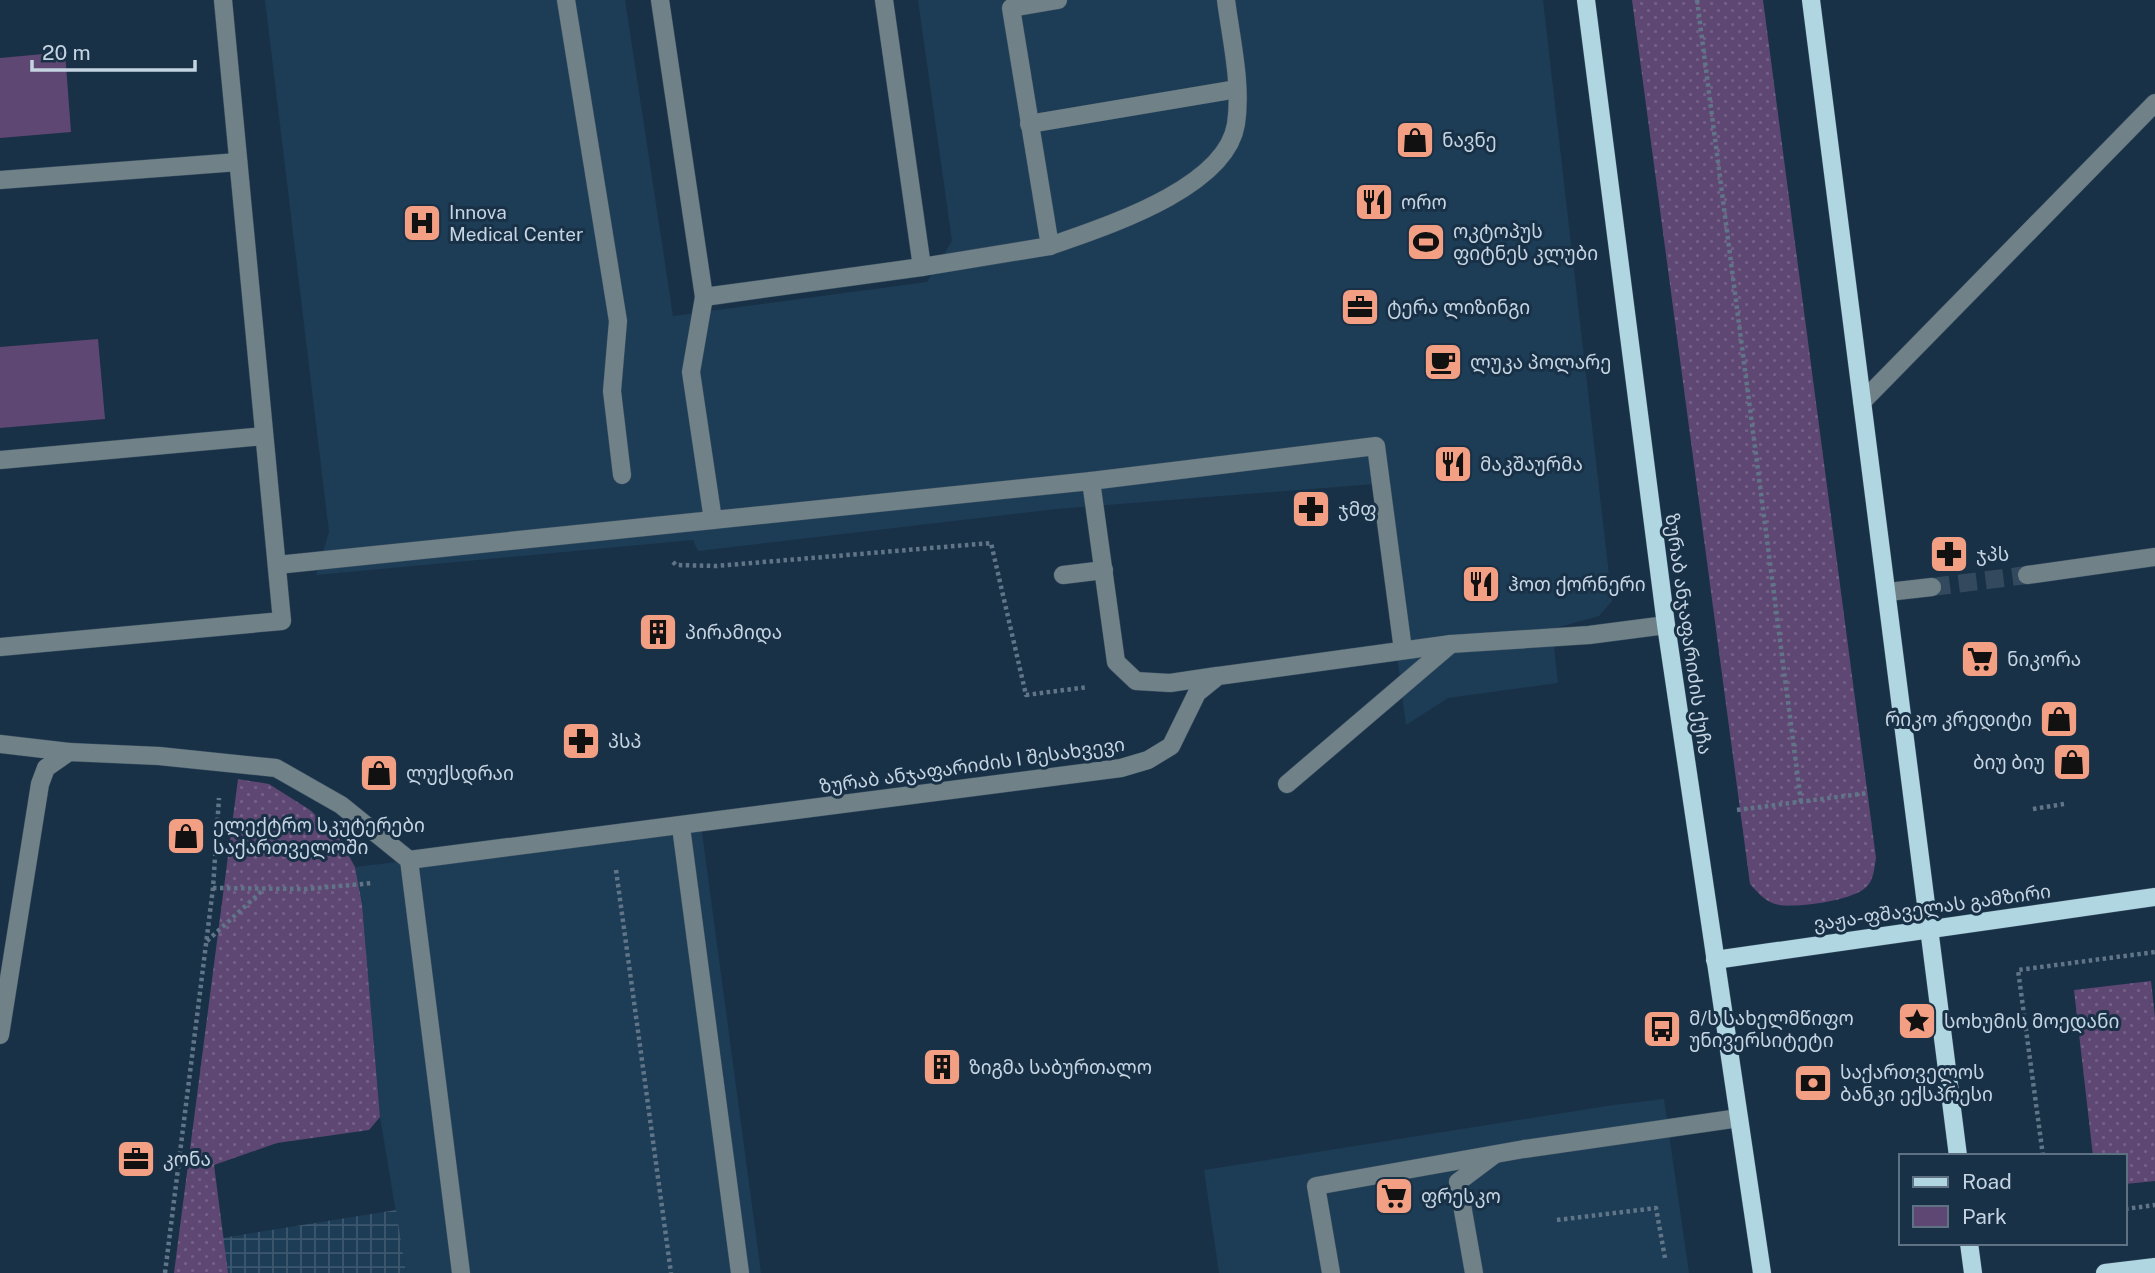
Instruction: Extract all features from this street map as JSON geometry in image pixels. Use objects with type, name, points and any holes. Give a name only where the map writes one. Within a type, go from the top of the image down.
[{"type":"main road","name":"ზურაბ ანჯაფარიძის ქუჩა","points":[[1586,0],[1666,625],[1762,1273]]},
{"type":"main road","points":[[1811,0],[1958,1154]]},
{"type":"main road","name":"ვაჟა-ფშაველას გამზირი","points":[[1715,960],[1929,927],[2155,897]]},
{"type":"main road","points":[[1969,1245],[1973,1273]]},
{"type":"main road","points":[[2105,1273],[2155,1267]]},
{"type":"street","points":[[0,647],[282,621],[223,0]]},
{"type":"street","points":[[566,0],[618,321],[612,391],[622,475]]},
{"type":"street","points":[[660,0],[704,297],[691,372],[713,520]]},
{"type":"street","points":[[884,0],[922,267]]},
{"type":"street","points":[[1049,246],[1011,8],[1058,0]]},
{"type":"street","points":[[704,297],[922,267],[1049,246],[1113,223],[1196,181],[1225,150],[1236,125],[1237,89],[1226,0]]},
{"type":"street","points":[[1029,124],[1237,89]]},
{"type":"street","points":[[1861,402],[2155,103]]},
{"type":"street","points":[[0,180],[238,162]]},
{"type":"street","points":[[0,460],[264,436]]},
{"type":"street","points":[[277,565],[1091,481],[1377,446],[1403,650]]},
{"type":"street","points":[[1091,481],[1116,662],[1136,681],[1170,682],[1451,644],[1589,635],[1666,625]]},
{"type":"street","points":[[2027,575],[2155,557]]},
{"type":"street","points":[[1063,575],[1104,570]]},
{"type":"street","points":[[1888,592],[1933,587]]},
{"type":"street","points":[[1287,783],[1451,644]]},
{"type":"street","name":"ზურაბ ანჯაფარიძის I შესახვევი","points":[[409,860],[681,827],[1121,768],[1148,760],[1171,746],[1198,693],[1218,676]]},
{"type":"street","points":[[0,744],[276,768],[341,805],[409,860],[461,1273]]},
{"type":"street","points":[[0,1035],[5,972],[40,783],[46,768],[69,752]]},
{"type":"street","points":[[681,827],[740,1273]]},
{"type":"street","points":[[1331,1273],[1316,1186],[1497,1153],[1739,1118]]},
{"type":"street","points":[[1474,1273],[1458,1182],[1497,1153]]},
{"type":"path","points":[[1697,0],[1801,802]]},
{"type":"path","points":[[661,526],[664,552],[676,565],[716,566],[991,543],[1026,695],[1136,681]]},
{"type":"path","points":[[1737,810],[1868,793]]},
{"type":"path","points":[[165,1273],[213,888],[219,794]]},
{"type":"path","points":[[2033,809],[2064,804]]},
{"type":"path","points":[[611,835],[671,1273]]},
{"type":"path","points":[[213,888],[307,889],[373,883]]},
{"type":"path","points":[[206,941],[264,889]]},
{"type":"path","points":[[2043,1154],[2018,970],[2155,952]]},
{"type":"path","points":[[2127,1209],[2155,1205]]},
{"type":"path","points":[[1557,1220],[1656,1208],[1665,1258]]},
{"type":"shaded area","points":[[265,0],[625,0],[673,316],[927,282],[952,241],[918,0],[1543,0],[1612,601],[1599,616],[1552,629],[1558,683],[1448,698],[1406,725],[1375,484],[1056,509],[698,551],[693,540],[316,575],[329,532]]},
{"type":"shaded area","points":[[701,825],[761,1273],[406,1273],[380,1117],[362,904],[355,867]]},
{"type":"shaded area","name":"ფრესკო","points":[[1664,1099],[1689,1273],[1219,1273],[1204,1170]]},
{"type":"shaded area","points":[[396,1210],[406,1273],[228,1273],[222,1238]]},
{"type":"green space","points":[[1632,0],[1763,0],[1876,858],[1868,885],[1848,897],[1822,903],[1775,904],[1750,884]]},
{"type":"green space","points":[[65,52],[71,132],[0,138],[0,58]]},
{"type":"green space","points":[[98,339],[105,419],[0,428],[0,347]]},
{"type":"green space","points":[[238,779],[269,784],[310,810],[338,836],[355,867],[362,904],[380,1117],[369,1130],[277,1143],[214,1165],[228,1273],[174,1273]]},
{"type":"green space","points":[[2151,981],[2155,1017],[2155,1181],[2127,1184],[2127,1154],[2093,1154],[2074,990]]},
{"type":"tunnel","points":[[1932,587],[2027,575]]},
{"type":"place","name":"ნავნე","points":[[1415,140]]},
{"type":"place","name":"ორო","points":[[1374,202]]},
{"type":"place","name":"Innova Medical Center","points":[[422,223]]},
{"type":"place","name":"ოკტოპუს ფიტნეს კლუბი","points":[[1426,242]]},
{"type":"place","name":"ტერა ლიზინგი","points":[[1360,307]]},
{"type":"place","name":"ლუკა პოლარე","points":[[1443,362]]},
{"type":"place","name":"მაკშაურმა","points":[[1453,464]]},
{"type":"place","name":"ჯმფ","points":[[1311,509]]},
{"type":"place","name":"ჯპს","points":[[1949,554]]},
{"type":"place","name":"ჰოთ ქორნერი","points":[[1481,584]]},
{"type":"place","name":"პირამიდა","points":[[658,632]]},
{"type":"place","name":"ნიკორა","points":[[1980,659]]},
{"type":"place","name":"რიკო კრედიტი","points":[[2059,719]]},
{"type":"place","name":"პსპ","points":[[581,741]]},
{"type":"place","name":"ბიუ ბიუ","points":[[2072,762]]},
{"type":"place","name":"ლუქსდრაი","points":[[379,773]]},
{"type":"place","name":"ელექტრო სკუტერები საქართველოში","points":[[186,836]]},
{"type":"place","name":"სოხუმის მოედანი","points":[[1917,1021]]},
{"type":"place","name":"მ/ს სახელმწიფო უნივერსიტეტი","points":[[1662,1029]]},
{"type":"place","name":"ზიგმა საბურთალო","points":[[942,1067]]},
{"type":"place","name":"საქართველოს ბანკი ექსპრესი","points":[[1813,1083]]},
{"type":"place","name":"კონა","points":[[136,1159]]},
{"type":"place","name":"ფრესკო","points":[[1394,1196]]}]
